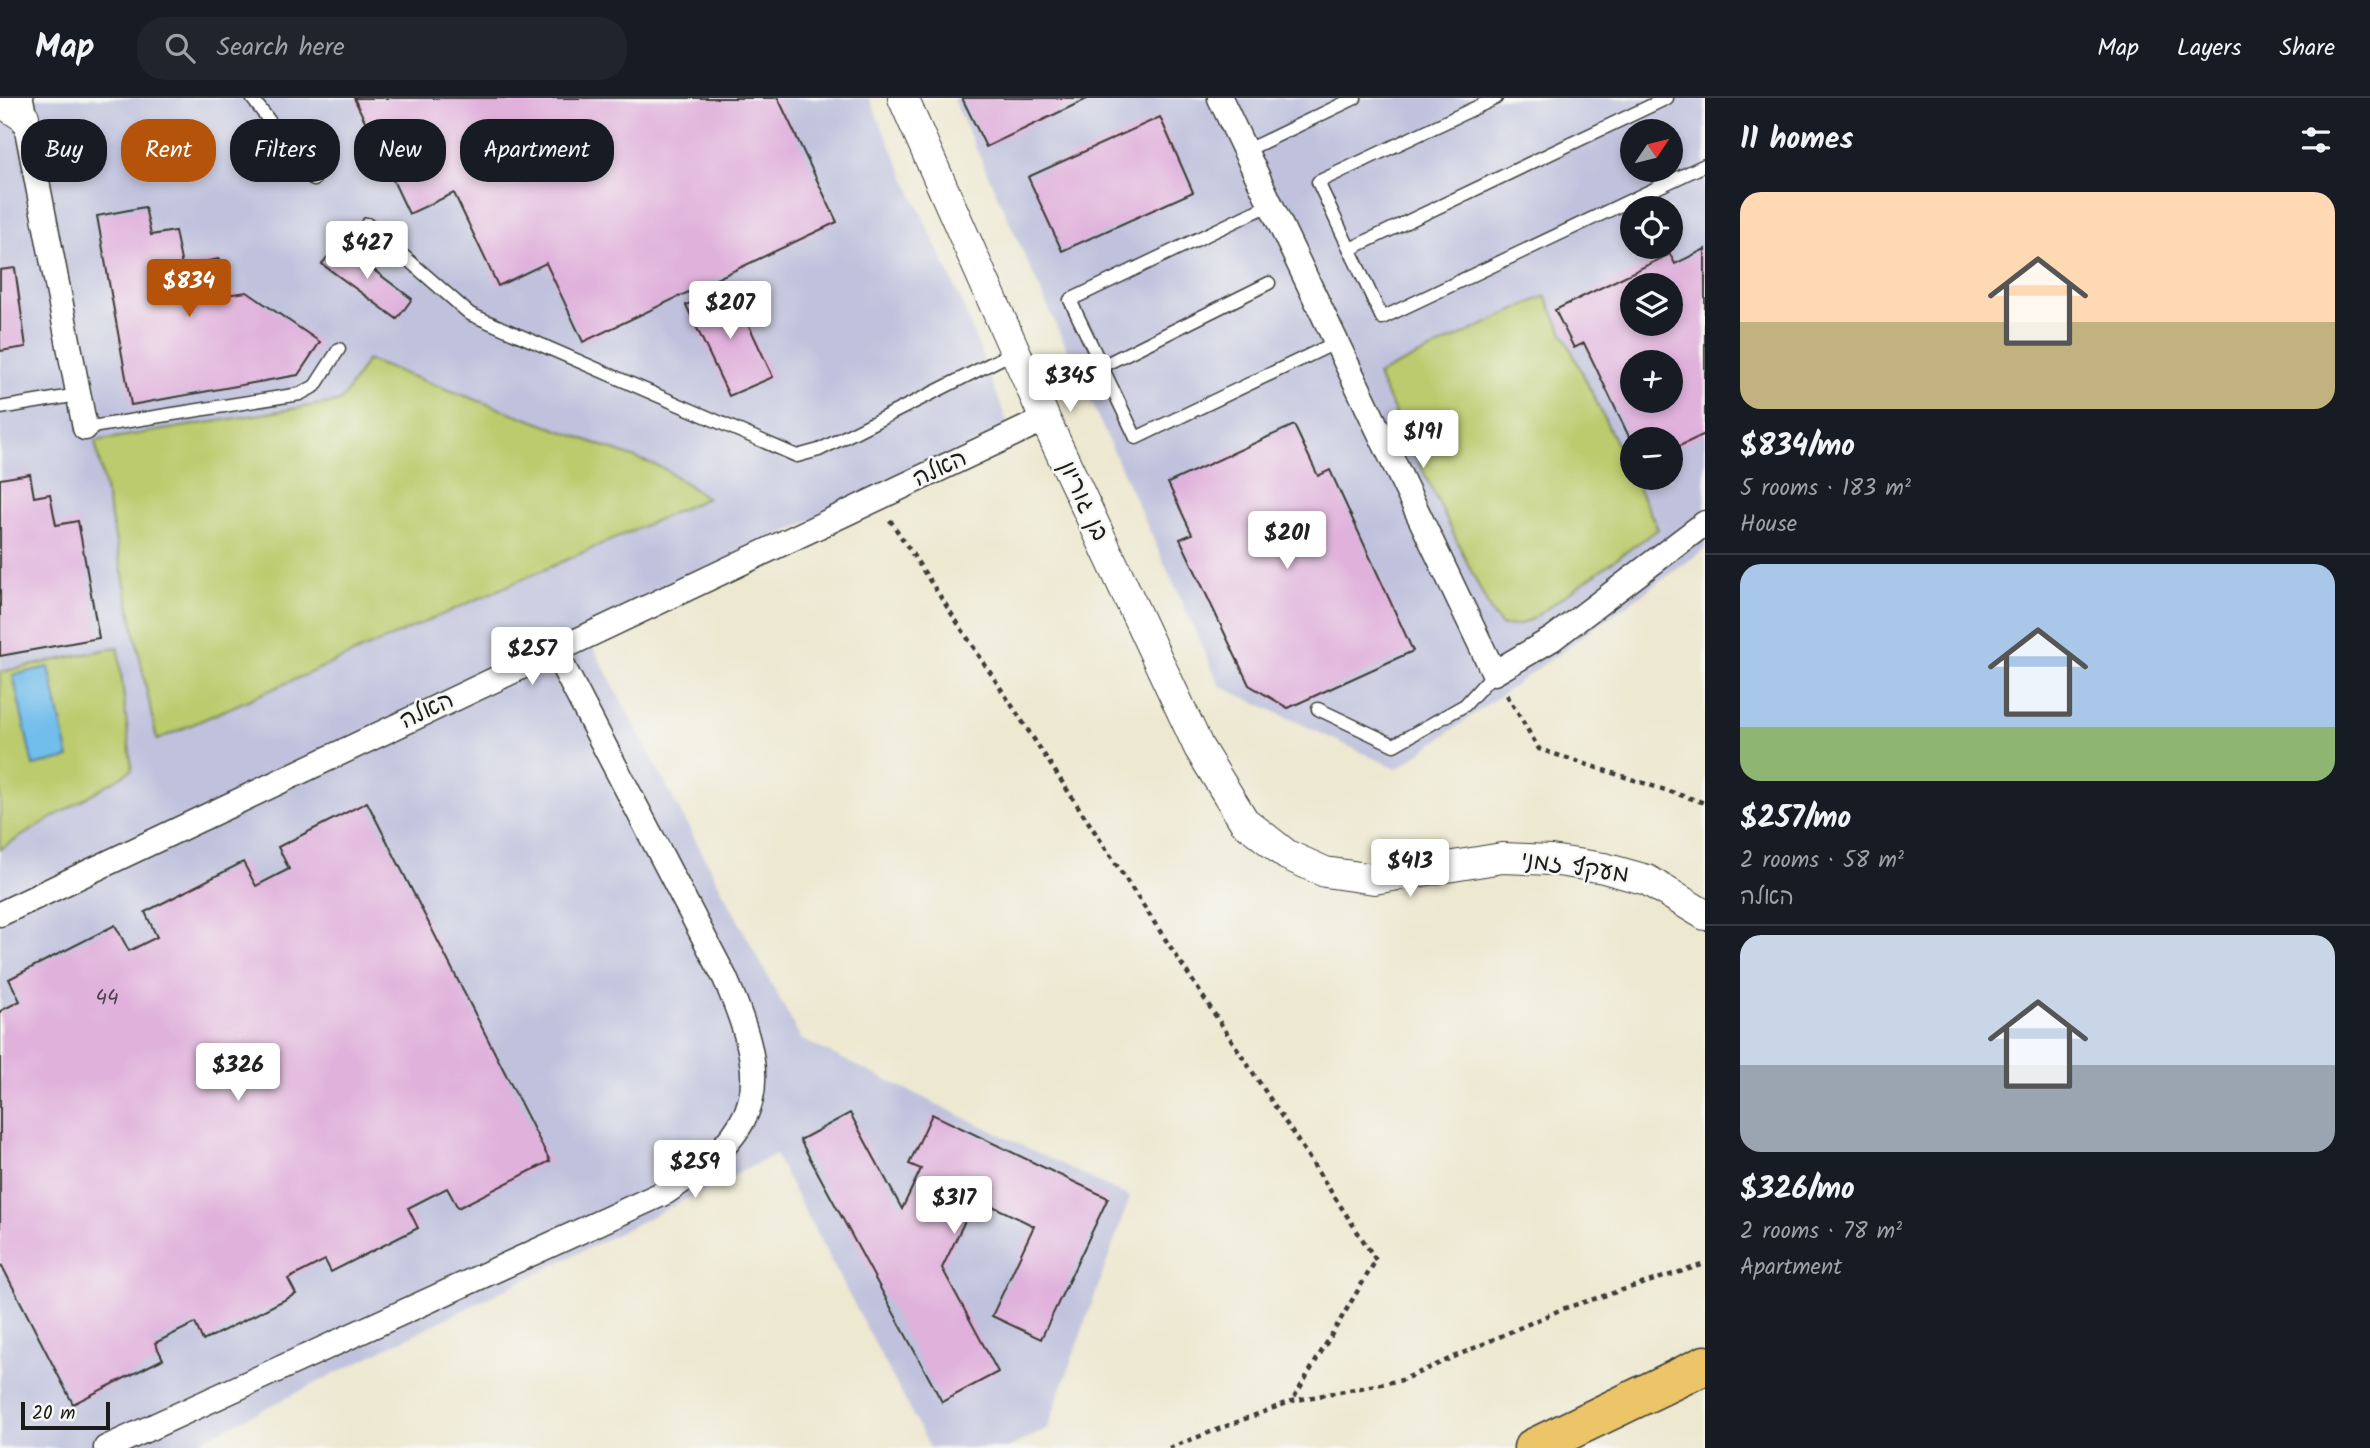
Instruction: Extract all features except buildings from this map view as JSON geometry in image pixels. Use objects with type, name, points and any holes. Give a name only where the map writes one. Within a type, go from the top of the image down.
[{"type":"highway","points":[[1533,1448],[1705,1365]]},
{"type":"street","name":"בן גוריון","points":[[903,98],[1045,419],[1199,748]]},
{"type":"street","points":[[1220,98],[1494,673],[1552,639],[1705,523]]},
{"type":"street","points":[[15,105],[85,428]]},
{"type":"street","name":"האלה","points":[[0,914],[1045,419]]},
{"type":"street","points":[[106,1448],[666,1192],[701,1169],[728,1143],[747,1115],[754,1082],[753,1053],[741,1016],[725,978],[555,651]]},
{"type":"street","name":"מעקף זמני","points":[[1199,748],[1244,821],[1287,855],[1325,872],[1374,879],[1502,858],[1551,860],[1604,868],[1647,880],[1705,915]]},
{"type":"lane","points":[[252,98],[268,119]]},
{"type":"lane","points":[[1245,151],[1355,98]]},
{"type":"lane","points":[[1496,98],[1318,183],[1382,318],[1705,165]]},
{"type":"lane","points":[[1350,249],[1667,98]]},
{"type":"lane","points":[[1271,204],[1070,300],[1136,438],[1337,342]]},
{"type":"lane","points":[[367,224],[470,314],[797,456],[819,450],[1016,351]]},
{"type":"lane","points":[[1102,366],[1269,283]]},
{"type":"lane","points":[[85,428],[300,394],[315,386],[339,349]]},
{"type":"lane","points":[[0,408],[78,395]]},
{"type":"lane","points":[[1318,709],[1394,745],[1465,705],[1494,673]]},
{"type":"path","points":[[876,499],[1376,1260],[1292,1401]]},
{"type":"path","points":[[1494,673],[1539,749],[1705,803]]},
{"type":"path","points":[[1169,1448],[1292,1401],[1402,1380],[1562,1309],[1705,1264]]},
{"type":"shaded area","points":[[0,98],[869,98],[960,298],[1009,427],[583,628],[801,1039],[1130,1197],[1047,1429],[1007,1448],[930,1448],[775,1155],[186,1448],[0,1448]]},
{"type":"shaded area","points":[[953,98],[1705,98],[1705,549],[1397,769],[1220,686]]},
{"type":"green space","points":[[1545,296],[1620,451],[1620,490],[1639,490],[1658,529],[1532,619],[1518,625],[1502,626],[1492,614],[1377,375]]},
{"type":"green space","points":[[367,360],[663,468],[707,498],[157,740],[95,441],[341,401]]},
{"type":"green space","points":[[118,647],[132,770],[0,849],[0,672]]},
{"type":"water","points":[[49,667],[69,758],[33,766],[13,675]]}]
